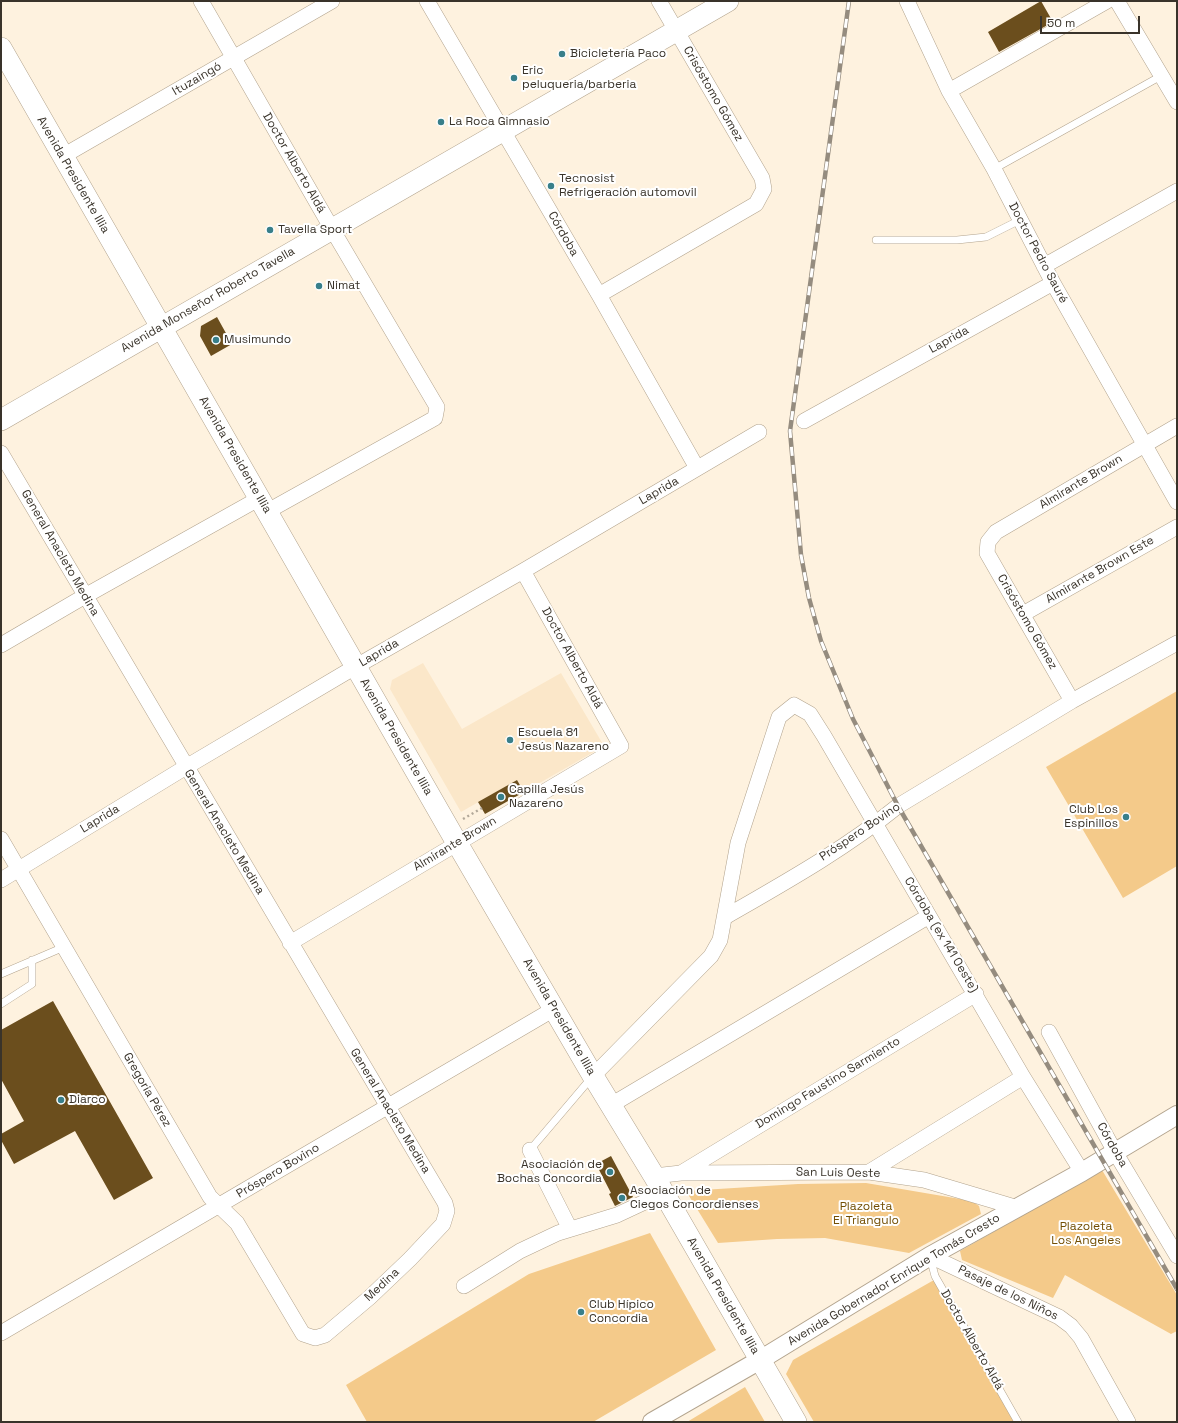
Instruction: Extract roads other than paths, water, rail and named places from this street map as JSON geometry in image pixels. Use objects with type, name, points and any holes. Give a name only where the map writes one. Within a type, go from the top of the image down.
[{"type":"main road","name":"Avenida Monseñor Roberto Tavella","points":[[1,420],[728,1]]},
{"type":"main road","name":"Avenida Presidente Illia","points":[[1,48],[452,835],[593,1076],[659,1184],[796,1422]]},
{"type":"street","name":"Doctor Alberto Aldá","points":[[201,1],[332,229],[437,407],[435,418],[264,505]]},
{"type":"street","name":"Ituzaingó","points":[[63,156],[332,1]]},
{"type":"street","name":"Córdoba","points":[[427,1],[599,296],[697,468]]},
{"type":"street","name":"Crisóstomo Gómez","points":[[599,296],[756,204],[764,189],[762,178],[659,1]]},
{"type":"street","name":"Doctor Pedro Sauré","points":[[907,1],[949,91],[994,169],[1053,283],[1177,502]]},
{"type":"street","points":[[949,91],[1107,1]]},
{"type":"street","points":[[1117,1],[1177,102]]},
{"type":"street","points":[[1044,266],[1177,191]]},
{"type":"street","name":"Laprida","points":[[804,421],[1053,283]]},
{"type":"street","name":"Almirante Brown","points":[[988,542],[996,532],[1177,426]]},
{"type":"street","name":"Laprida","points":[[1,880],[356,667],[759,432]]},
{"type":"street","name":"General Anacleto Medina","points":[[1,453],[387,1106],[447,1211]]},
{"type":"street","points":[[1,645],[85,596],[264,505]]},
{"type":"street","name":"Almirante Brown Este","points":[[1023,614],[1177,527]]},
{"type":"street","name":"Crisóstomo Gómez","points":[[988,542],[987,553],[1072,701]]},
{"type":"street","name":"Doctor Alberto Aldá","points":[[523,571],[621,746]]},
{"type":"street","name":"Próspero Bovino","points":[[725,917],[790,879],[875,824],[898,806],[1072,701],[1177,643]]},
{"type":"street","name":"Córdoba (ex 141 Oeste)","points":[[725,917],[738,843],[778,717],[794,705],[810,714],[976,994],[1023,1077],[1082,1172]]},
{"type":"street","name":"Almirante Brown","points":[[290,943],[452,835],[621,746]]},
{"type":"street","name":"Gregoria Pérez","points":[[1,839],[210,1197],[237,1223],[303,1334]]},
{"type":"street","points":[[611,1105],[929,916]]},
{"type":"street","points":[[593,1076],[711,956],[720,940],[725,917]]},
{"type":"street","name":"Domingo Faustino Sarmiento","points":[[681,1173],[976,994]]},
{"type":"street","name":"Próspero Bovino","points":[[1,1333],[554,1009]]},
{"type":"street","name":"Córdoba","points":[[1049,1032],[1116,1152],[1177,1256]]},
{"type":"street","points":[[869,1172],[1023,1077]]},
{"type":"street","name":"Avenida Gobernador Enrique Tomás Cresto","points":[[652,1422],[760,1360],[930,1256],[1082,1172],[1177,1115]]},
{"type":"street","points":[[530,1150],[570,1229]]},
{"type":"street","name":"San Luis Oeste","points":[[464,1286],[520,1251],[558,1233],[617,1215],[659,1184],[681,1173],[869,1172],[924,1180],[1018,1208]]},
{"type":"street","name":"Medina","points":[[303,1334],[315,1338],[325,1335],[346,1318],[410,1259],[443,1224],[447,1211]]},
{"type":"street","name":"Pasaje de los Niños","points":[[930,1256],[1059,1317],[1071,1326],[1081,1338],[1128,1422]]},
{"type":"lane","points":[[994,169],[1161,76]]},
{"type":"lane","points":[[876,240],[956,240],[986,237],[1020,220]]},
{"type":"lane","points":[[1,974],[64,947]]},
{"type":"lane","points":[[1,1004],[32,984],[32,960]]},
{"type":"lane","points":[[530,1150],[593,1076]]},
{"type":"lane","name":"Doctor Alberto Aldá","points":[[930,1256],[935,1276],[1018,1422]]},
{"type":"railway","points":[[849,1],[790,431],[801,555],[809,598],[821,641],[853,719],[898,806],[1177,1289]]},
{"type":"place","name":"Bicicletería Paco","points":[[562,54]]},
{"type":"place","name":"Eric peluqueria/barberia","points":[[514,78]]},
{"type":"place","name":"La Roca Gimnasio","points":[[441,122]]},
{"type":"place","name":"Tecnosist Refrigeración automovil","points":[[551,186]]},
{"type":"place","name":"Tavella Sport","points":[[270,230]]},
{"type":"place","name":"Nimat","points":[[319,286]]},
{"type":"place","name":"Musimundo","points":[[216,340]]},
{"type":"place","name":"Escuela 81 Jesús Nazareno","points":[[510,740]]},
{"type":"place","name":"Capilla Jesús Nazareno","points":[[501,797]]},
{"type":"place","name":"Club Los Espinillos","points":[[1126,817]]},
{"type":"place","name":"Diarco","points":[[61,1100]]},
{"type":"place","name":"Asociación de Bochas Concordia","points":[[610,1172]]},
{"type":"place","name":"Asociación de Ciegos Concordienses","points":[[622,1198]]},
{"type":"place","name":"Club Hípico Concordia","points":[[581,1312]]},
{"type":"park label","name":"Plazoleta El Triangulo","points":[[866,1214]]},
{"type":"park label","name":"Plazoleta Los Angeles","points":[[1086,1234]]}]
